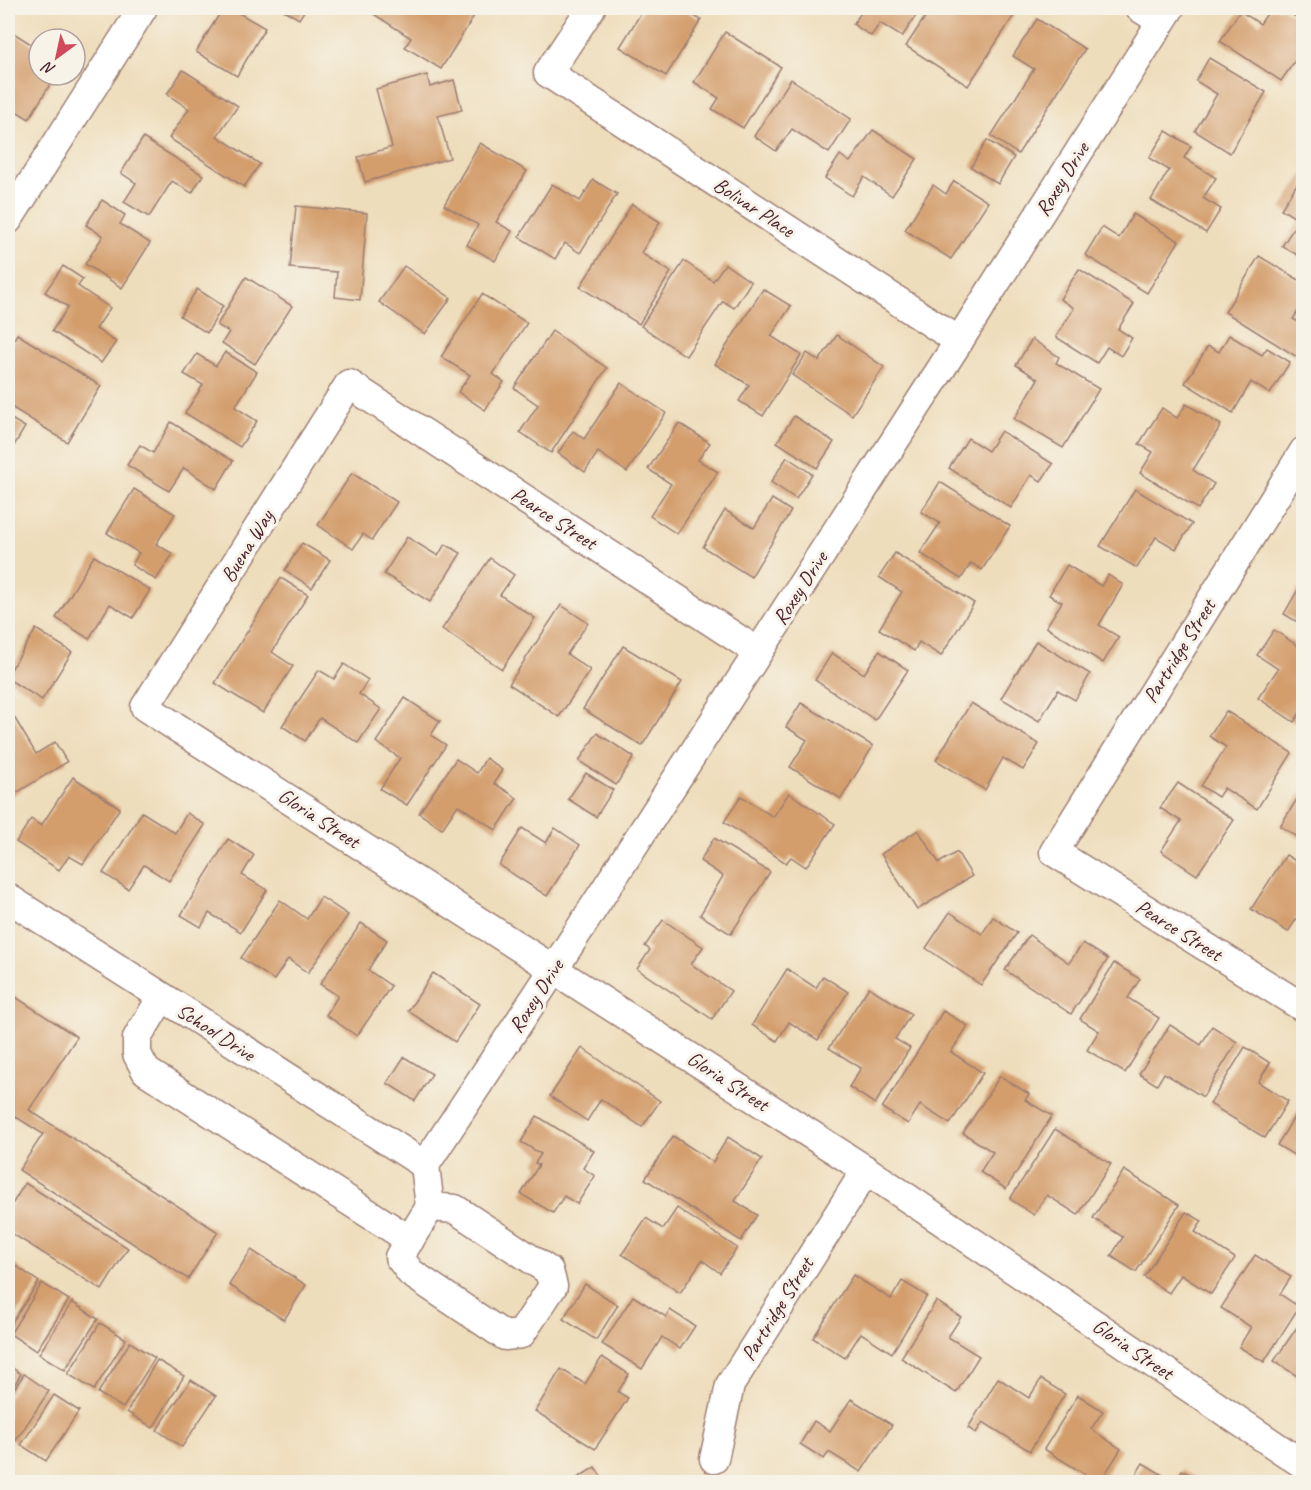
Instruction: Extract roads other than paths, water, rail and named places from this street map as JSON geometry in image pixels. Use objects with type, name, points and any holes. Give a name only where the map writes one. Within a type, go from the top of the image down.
[{"type":"street","points":[[8,220],[17,183],[143,8]]},
{"type":"street","name":"Bolivar Place","points":[[591,8],[548,73],[959,341]]},
{"type":"street","name":"Roxey Drive","points":[[425,1165],[959,341],[1157,12]]},
{"type":"street","name":"Pearce Street","points":[[349,384],[759,652]]},
{"type":"street","name":"Buena Way","points":[[145,707],[349,384]]},
{"type":"street","name":"Partridge Street","points":[[1054,852],[1304,451]]},
{"type":"street","name":"Gloria Street","points":[[145,707],[866,1170],[1304,1465]]},
{"type":"street","name":"Pearce Street","points":[[1054,852],[1304,1008]]},
{"type":"street","name":"School Drive","points":[[8,898],[425,1165]]},
{"type":"street","points":[[162,997],[137,1038],[137,1054],[146,1071],[405,1248],[411,1273],[505,1336],[521,1334],[553,1286],[549,1271],[455,1209],[430,1207]]},
{"type":"street","points":[[405,1248],[430,1207],[425,1165]]},
{"type":"street","name":"Partridge Street","points":[[714,1459],[730,1385],[866,1170]]}]
